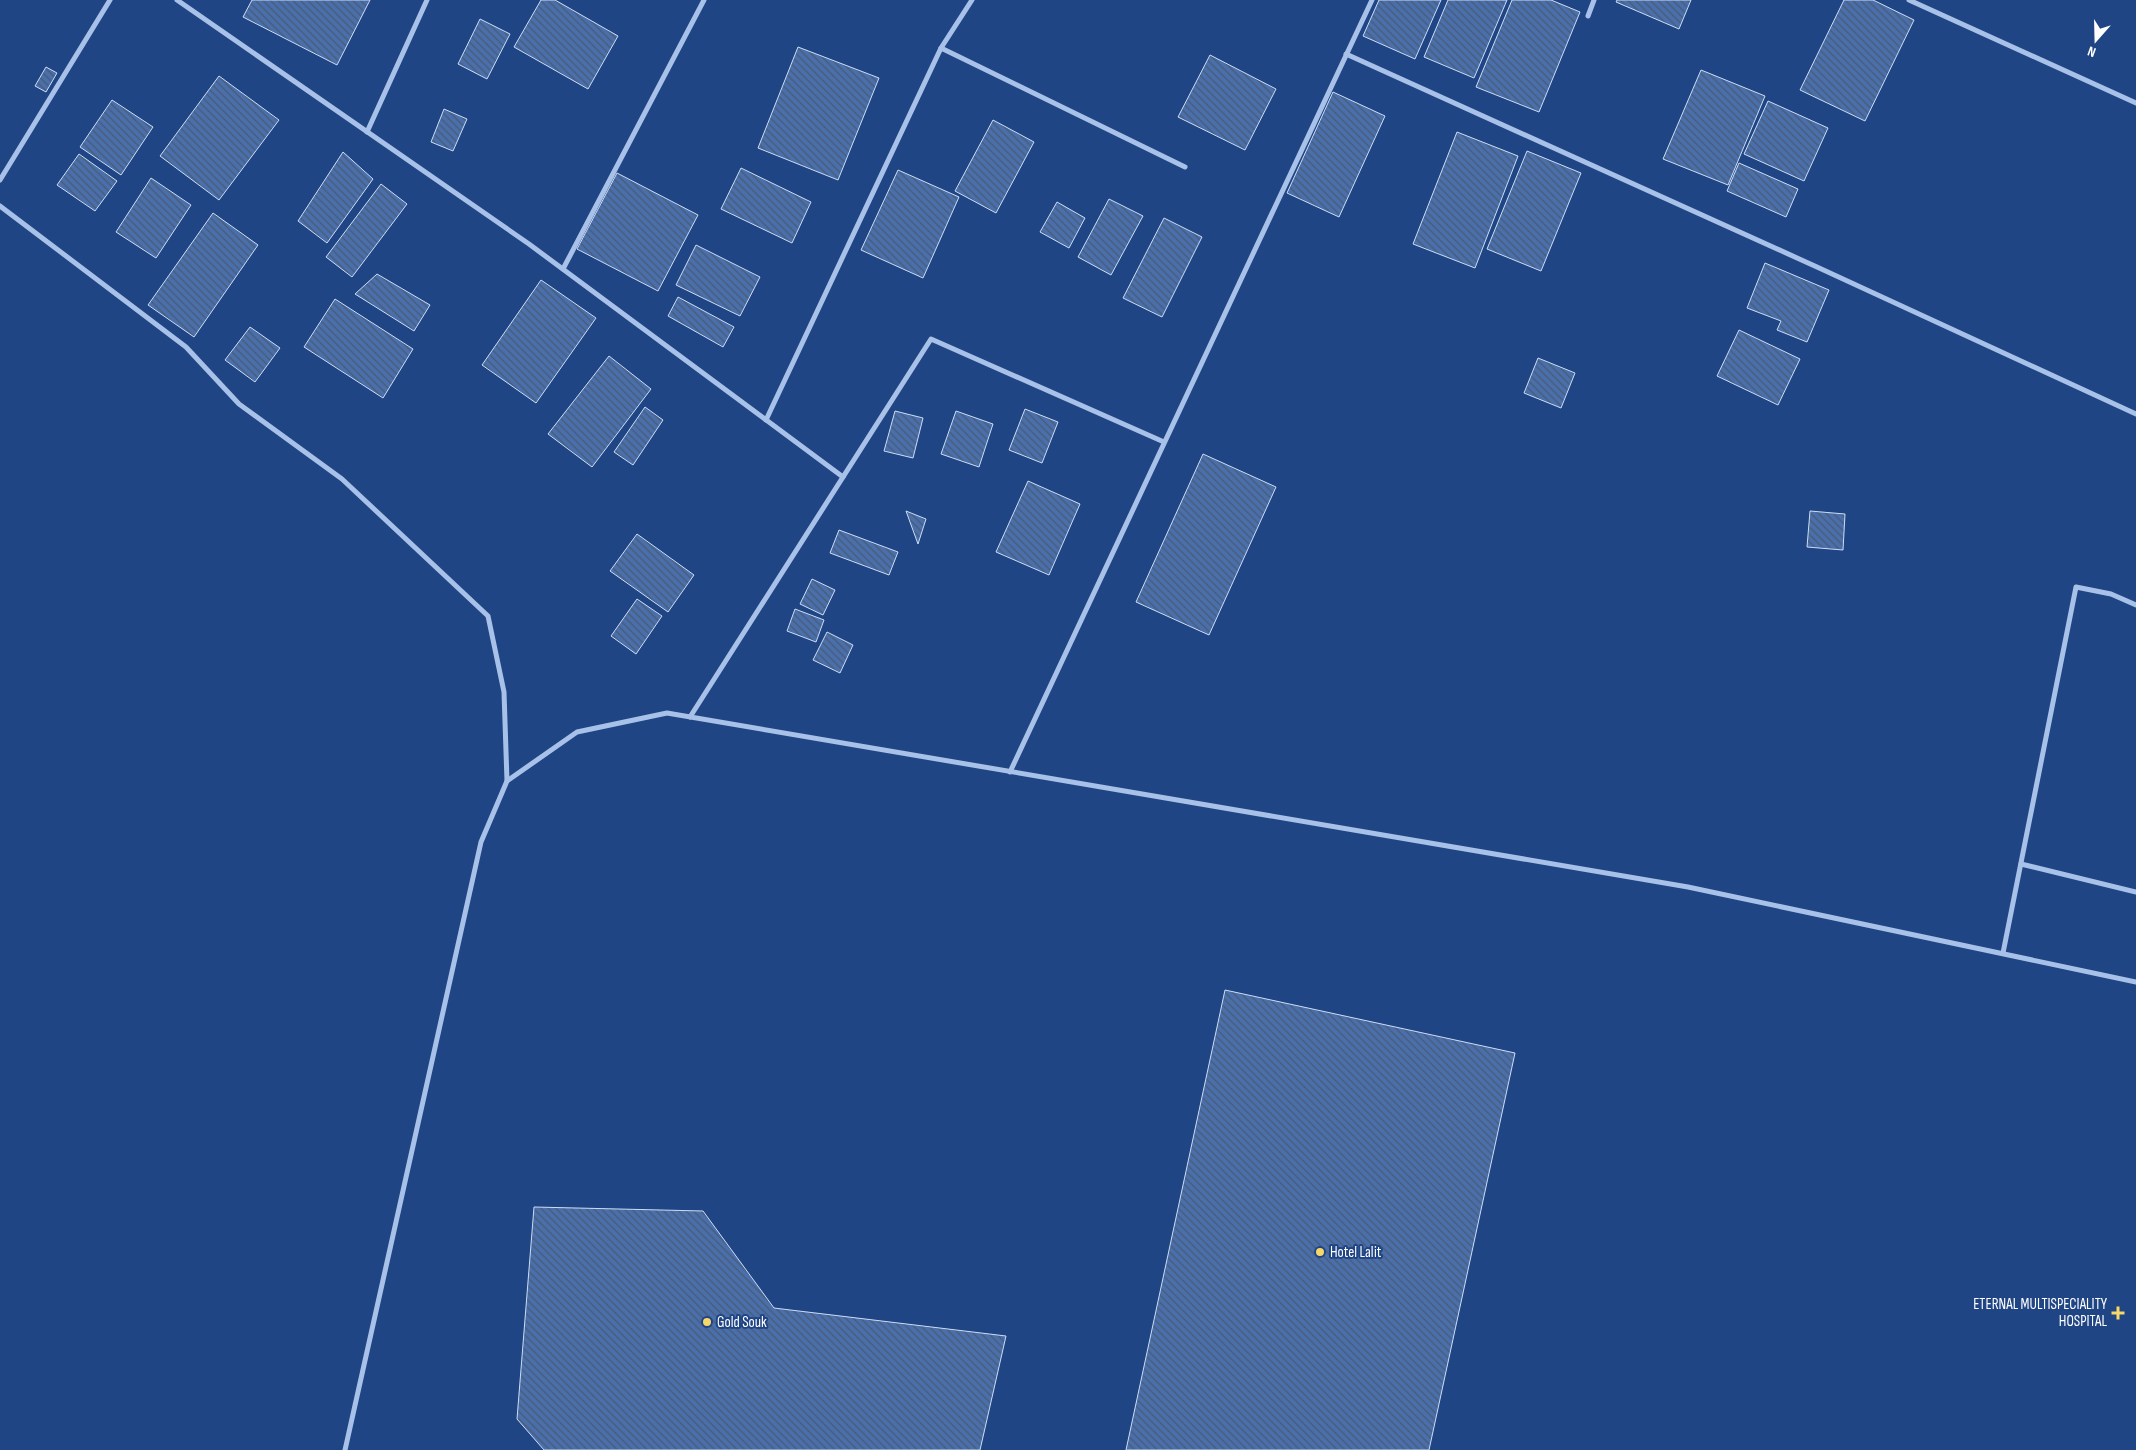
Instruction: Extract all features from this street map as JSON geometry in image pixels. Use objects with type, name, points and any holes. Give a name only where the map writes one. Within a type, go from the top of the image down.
[{"type":"street","points":[[0,180],[110,0]]},
{"type":"street","points":[[177,0],[564,269],[842,477]]},
{"type":"street","points":[[367,132],[427,0]]},
{"type":"street","points":[[564,269],[704,0]]},
{"type":"street","points":[[766,420],[941,48],[972,0]]},
{"type":"street","points":[[1010,772],[1372,0]]},
{"type":"street","points":[[1588,16],[1594,0]]},
{"type":"street","points":[[1909,0],[2136,103]]},
{"type":"street","points":[[941,48],[1185,167]]},
{"type":"street","points":[[1346,54],[2136,414]]},
{"type":"street","points":[[0,206],[186,347],[239,404],[342,479],[488,616],[504,692],[507,781],[481,842],[345,1450]]},
{"type":"street","points":[[690,717],[931,339],[1164,442]]},
{"type":"street","points":[[2004,953],[2076,587],[2111,594],[2136,605]]},
{"type":"street","points":[[507,781],[577,732],[666,713],[1688,887],[2136,982]]},
{"type":"street","points":[[2021,864],[2136,892]]},
{"type":"building","points":[[252,0],[370,0],[337,65],[243,17]]},
{"type":"building","points":[[541,0],[555,0],[618,36],[588,89],[514,47]]},
{"type":"building","points":[[1379,0],[1441,0],[1415,59],[1363,36]]},
{"type":"building","points":[[1448,0],[1507,0],[1474,78],[1424,57]]},
{"type":"building","points":[[1512,0],[1551,0],[1580,12],[1539,112],[1476,87]]},
{"type":"building","points":[[1617,0],[1691,0],[1679,29],[1616,2]]},
{"type":"building","points":[[1844,0],[1873,0],[1914,20],[1865,121],[1800,90]]},
{"type":"building","points":[[480,19],[510,34],[487,79],[458,64]]},
{"type":"building","points":[[798,47],[879,78],[838,180],[758,148]]},
{"type":"building","points":[[1210,55],[1276,89],[1245,150],[1178,117]]},
{"type":"building","points":[[46,67],[57,73],[46,92],[35,86]]},
{"type":"building","points":[[1701,70],[1765,96],[1728,185],[1663,159]]},
{"type":"building","points":[[219,76],[279,120],[219,200],[160,156]]},
{"type":"building","points":[[1333,92],[1385,116],[1339,217],[1287,193]]},
{"type":"building","points":[[112,100],[153,127],[121,175],[80,147]]},
{"type":"building","points":[[1768,101],[1828,128],[1804,181],[1744,154]]},
{"type":"building","points":[[444,109],[467,119],[453,151],[431,142]]},
{"type":"building","points":[[993,120],[1034,142],[996,213],[955,191]]},
{"type":"building","points":[[1457,132],[1518,156],[1475,268],[1413,244]]},
{"type":"building","points":[[1527,151],[1581,173],[1541,271],[1487,249]]},
{"type":"building","points":[[343,152],[373,179],[327,243],[298,221]]},
{"type":"building","points":[[79,154],[117,181],[95,211],[57,185]]},
{"type":"building","points":[[1739,163],[1798,189],[1786,217],[1727,191]]},
{"type":"building","points":[[741,168],[811,202],[792,243],[721,209]]},
{"type":"building","points":[[898,170],[959,197],[923,278],[861,250]]},
{"type":"building","points":[[617,173],[698,215],[658,291],[577,249]]},
{"type":"building","points":[[151,178],[191,205],[156,258],[116,232]]},
{"type":"building","points":[[381,184],[407,204],[352,277],[326,257]]},
{"type":"building","points":[[1109,199],[1143,216],[1111,275],[1078,257]]},
{"type":"building","points":[[1057,202],[1085,218],[1069,248],[1040,232]]},
{"type":"building","points":[[213,213],[258,245],[194,337],[148,305]]},
{"type":"building","points":[[1164,218],[1202,237],[1162,317],[1123,298]]},
{"type":"building","points":[[696,245],[760,277],[740,316],[676,285]]},
{"type":"building","points":[[1765,263],[1829,290],[1807,342],[1777,330],[1781,321],[1747,308]]},
{"type":"building","points":[[377,274],[430,305],[414,331],[355,294]]},
{"type":"building","points":[[541,280],[596,318],[536,403],[482,365]]},
{"type":"building","points":[[678,297],[734,327],[723,347],[668,316]]},
{"type":"building","points":[[335,299],[413,349],[383,398],[304,347]]},
{"type":"building","points":[[250,327],[280,348],[255,382],[225,360]]},
{"type":"building","points":[[1739,330],[1800,359],[1778,405],[1717,376]]},
{"type":"building","points":[[609,356],[651,389],[592,467],[548,434]]},
{"type":"building","points":[[1538,358],[1575,373],[1561,408],[1524,393]]},
{"type":"building","points":[[645,407],[663,420],[633,465],[614,452]]},
{"type":"building","points":[[1025,409],[1058,422],[1042,463],[1009,450]]},
{"type":"building","points":[[895,411],[923,418],[913,458],[884,451]]},
{"type":"building","points":[[956,411],[993,424],[979,467],[941,454]]},
{"type":"building","points":[[1203,454],[1276,487],[1209,635],[1136,602]]},
{"type":"building","points":[[1028,481],[1080,504],[1049,575],[996,552]]},
{"type":"building","points":[[906,511],[926,519],[918,544]]},
{"type":"building","points":[[1810,511],[1845,514],[1843,550],[1807,547]]},
{"type":"building","points":[[839,530],[898,552],[889,575],[830,553]]},
{"type":"building","points":[[637,534],[694,575],[668,612],[610,571]]},
{"type":"building","points":[[812,579],[835,590],[823,615],[800,604]]},
{"type":"building","points":[[637,599],[662,616],[636,654],[611,636]]},
{"type":"building","points":[[795,609],[824,620],[816,642],[787,631]]},
{"type":"building","points":[[827,632],[853,645],[840,673],[813,660]]},
{"type":"building","name":"Hotel Lalit","points":[[1225,990],[1515,1053],[1429,1450],[1126,1450]]},
{"type":"building","name":"Gold Souk","points":[[534,1207],[703,1211],[774,1308],[1006,1336],[980,1450],[544,1450],[517,1419]]},
{"type":"place","name":"Hotel Lalit","points":[[1320,1252]]},
{"type":"place","name":"ETERNAL MULTISPECIALITY HOSPITAL","points":[[2118,1313]]},
{"type":"place","name":"Gold Souk","points":[[707,1322]]}]
